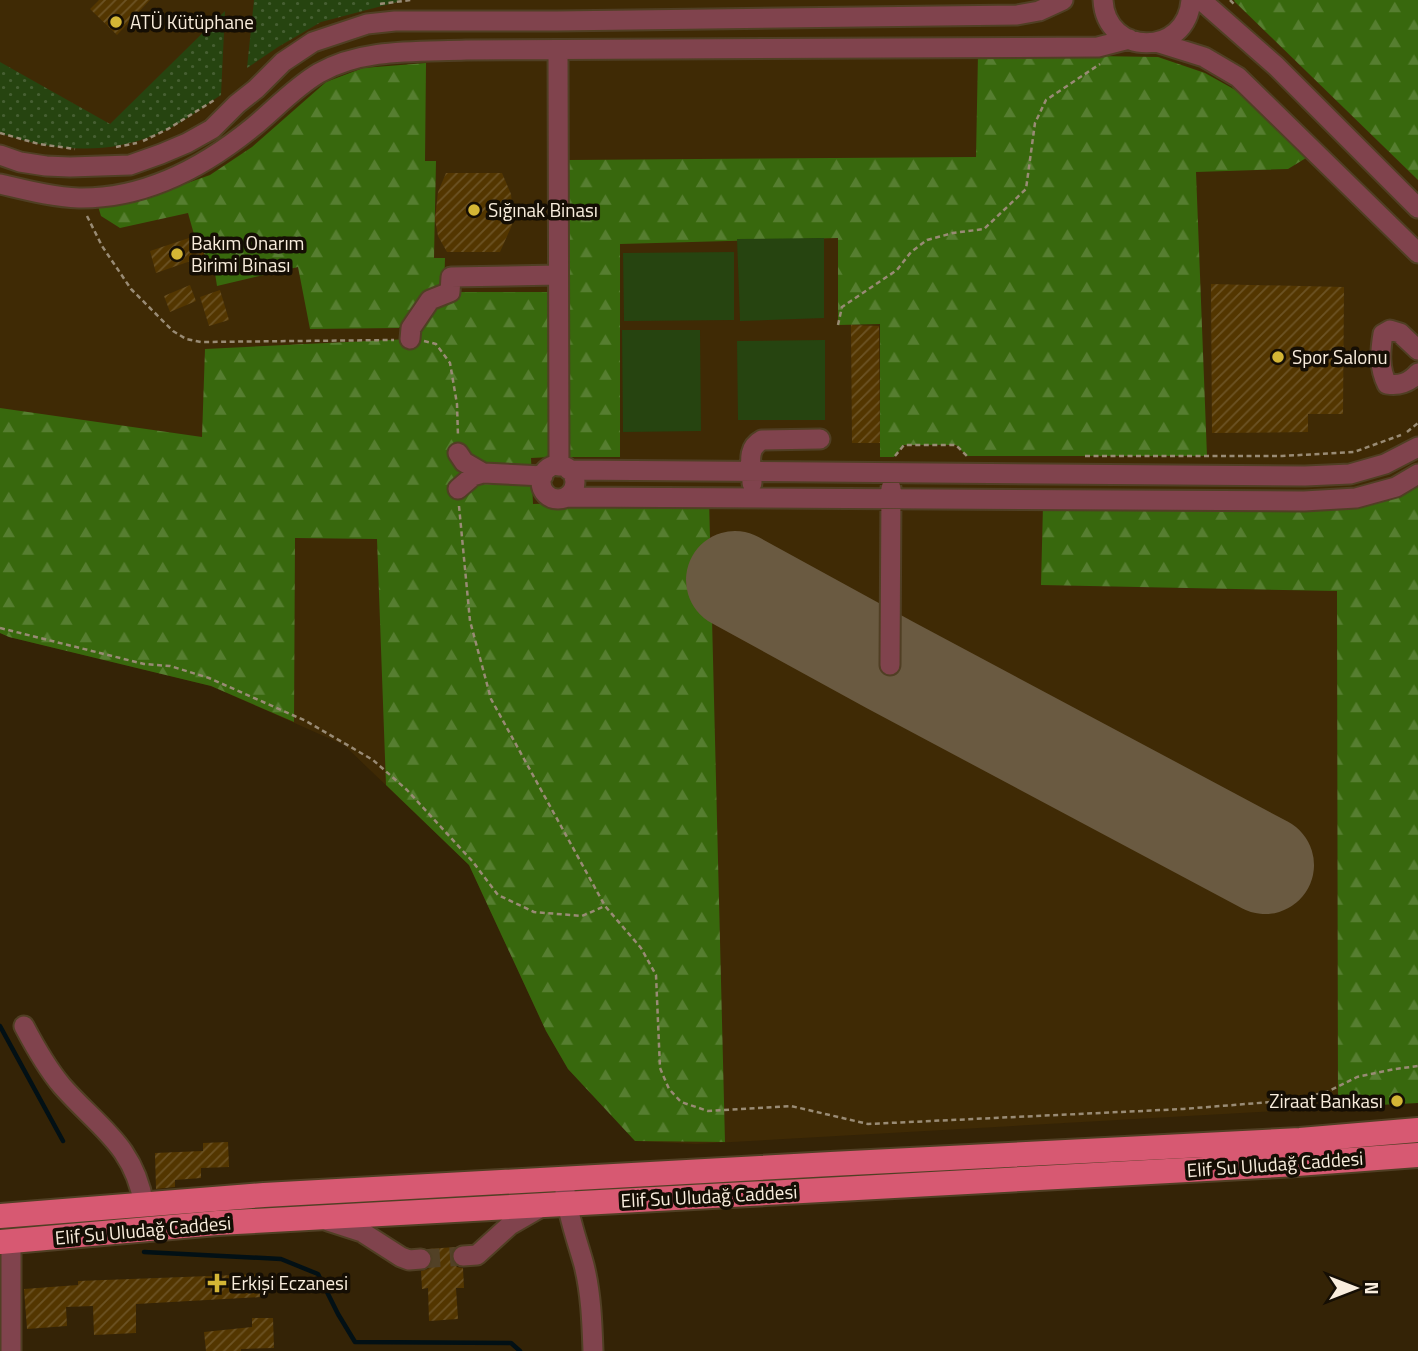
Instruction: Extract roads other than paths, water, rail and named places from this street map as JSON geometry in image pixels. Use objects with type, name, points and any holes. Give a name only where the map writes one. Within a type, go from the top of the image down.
[{"type":"main road","name":"Elif Su Uludağ Caddesi","points":[[0,1210],[144,1205],[291,1194],[1300,1140],[1418,1130]]},
{"type":"main road","name":"Elif Su Uludağ Caddesi","points":[[5,1241],[217,1223],[1297,1164],[1418,1155]]},
{"type":"street","points":[[0,155],[20,162],[70,167],[130,165],[162,154],[212,129],[229,99],[256,89],[283,62],[313,42],[367,24],[395,21],[1017,15],[1039,11],[1063,0]]},
{"type":"street","points":[[1103,0],[1103,8],[1108,21],[1117,32],[1119,42]]},
{"type":"street","points":[[0,184],[79,198],[119,195],[166,181],[206,161],[320,73],[361,57],[385,53],[1085,48],[1119,42],[1156,42],[1169,37],[1180,29],[1187,17],[1191,0]]},
{"type":"street","points":[[1201,0],[1276,66],[1418,208]]},
{"type":"street","points":[[697,19],[698,49]]},
{"type":"street","points":[[1156,42],[1204,57],[1238,77],[1418,253]]},
{"type":"street","points":[[558,50],[557,471],[542,484],[547,495],[556,499],[1304,501],[1356,498],[1396,486],[1418,474]]},
{"type":"street","points":[[229,99],[252,128]]},
{"type":"street","points":[[1339,175],[1362,152]]},
{"type":"street","points":[[410,339],[411,328],[430,300],[450,292],[451,277],[558,275]]},
{"type":"street","points":[[1418,351],[1400,333],[1390,330],[1383,334],[1380,350],[1382,374],[1387,384],[1398,386],[1418,373]]},
{"type":"street","points":[[752,498],[750,454],[754,444],[762,440],[820,439]]},
{"type":"street","points":[[458,489],[473,476],[483,473],[752,471],[893,465],[1305,476],[1350,474],[1385,464],[1418,447]]},
{"type":"street","points":[[458,453],[464,462],[483,473]]},
{"type":"street","points":[[890,665],[893,465]]},
{"type":"street","points":[[557,471],[573,474],[575,484],[566,497]]},
{"type":"street","points":[[23,1026],[39,1055],[61,1084],[99,1122],[129,1159],[139,1181],[144,1205]]},
{"type":"street","points":[[563,1180],[555,1205],[584,1267],[592,1314],[593,1351]]},
{"type":"street","points":[[463,1256],[477,1255],[510,1225],[555,1205]]},
{"type":"street","points":[[317,1217],[352,1227],[409,1260],[421,1259]]},
{"type":"street","points":[[5,1241],[11,1351]]},
{"type":"waterway","points":[[0,1026],[63,1141]]},
{"type":"waterway","points":[[144,1252],[281,1259],[318,1274],[355,1342],[511,1343],[520,1351]]},
{"type":"tunnel","points":[[421,1259],[463,1256]]},
{"type":"place","name":"ATÜ Kütüphane","points":[[116,22]]},
{"type":"place","name":"Sığınak Binası","points":[[474,210]]},
{"type":"place","name":"Bakım Onarım Birimi Binası","points":[[177,254]]},
{"type":"place","name":"Spor Salonu","points":[[1278,357]]},
{"type":"place","name":"Ziraat Bankası","points":[[1397,1101]]},
{"type":"place","name":"Erkişi Eczanesi","points":[[217,1283]]}]
